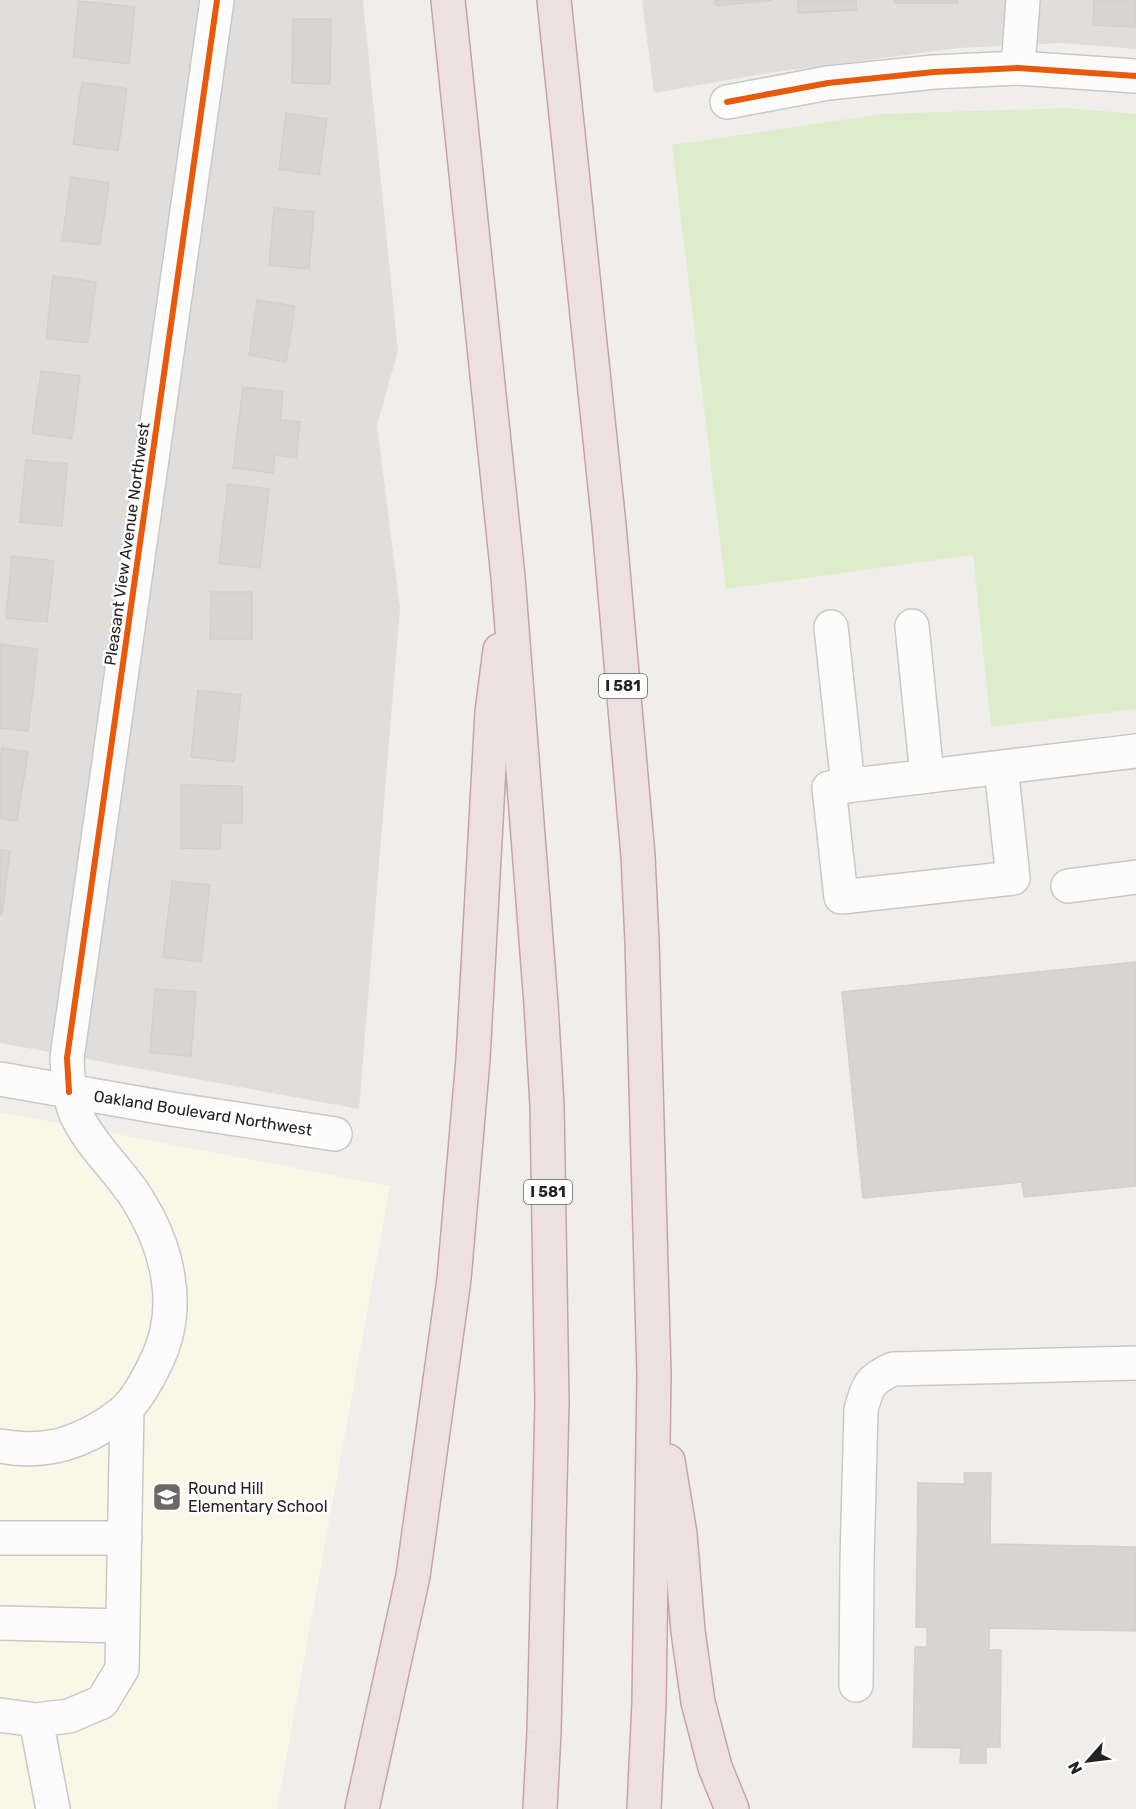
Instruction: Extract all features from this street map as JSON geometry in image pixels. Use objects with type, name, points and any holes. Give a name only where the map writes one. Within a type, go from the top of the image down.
[{"type":"highway","name":"I 581","points":[[448,0],[508,577],[547,1105],[552,1402],[540,1809]]},
{"type":"highway","name":"I 581","points":[[554,0],[609,525],[638,856],[643,952],[654,1374],[650,1691],[644,1809]]},
{"type":"highway","points":[[362,1809],[413,1576],[454,1279],[472,1059],[492,712],[508,577]]},
{"type":"highway","points":[[654,1374],[680,1534],[688,1631],[698,1701],[715,1767],[732,1809]]},
{"type":"street","name":"Pleasant View Avenue Northwest","points":[[0,1446],[22,1450],[47,1449],[78,1440],[104,1427],[127,1409],[150,1375],[162,1350],[170,1316],[169,1275],[158,1237],[136,1196],[98,1149],[78,1119],[69,1092],[67,1059],[217,0]]},
{"type":"street","points":[[1018,68],[1023,0]]},
{"type":"street","points":[[727,102],[828,83],[934,72],[1018,68],[1136,76]]},
{"type":"street","points":[[912,626],[927,776]]},
{"type":"street","points":[[831,627],[848,786]]},
{"type":"street","points":[[1001,767],[1013,878],[841,897],[830,788],[1001,767],[1136,751]]},
{"type":"street","points":[[1068,886],[1136,877]]},
{"type":"street","name":"Oakland Boulevard Northwest","points":[[0,1079],[171,1109],[335,1134]]},
{"type":"street","points":[[856,1685],[856,1561],[861,1410],[866,1389],[872,1382],[878,1376],[893,1369],[1136,1363]]},
{"type":"street","points":[[0,1715],[36,1720],[69,1716],[102,1702],[122,1669],[127,1409]]},
{"type":"street","points":[[0,1538],[125,1538]]},
{"type":"street","points":[[0,1623],[123,1626]]},
{"type":"street","points":[[36,1720],[53,1809]]},
{"type":"shaded area","points":[[0,0],[363,0],[398,351],[377,425],[400,608],[359,1109],[0,1043]]},
{"type":"shaded area","points":[[642,0],[1136,0],[1136,49],[1061,43],[959,48],[768,73],[654,93]]},
{"type":"shaded area","name":"Round Hill Elementary School","points":[[0,1112],[390,1186],[277,1809],[0,1809]]},
{"type":"green space","points":[[1066,108],[1136,114],[1136,709],[991,727],[973,555],[726,589],[672,145],[882,114]]},
{"type":"building","points":[[715,0],[772,0],[716,6]]},
{"type":"building","points":[[798,0],[856,0],[857,10],[798,13]]},
{"type":"building","points":[[894,0],[958,0],[958,3],[894,3]]},
{"type":"building","points":[[1094,0],[1136,0],[1136,27],[1093,25]]},
{"type":"building","points":[[79,1],[135,7],[129,64],[73,57]]},
{"type":"building","points":[[293,19],[331,19],[330,84],[292,83]]},
{"type":"building","points":[[82,82],[127,89],[118,151],[73,144]]},
{"type":"building","points":[[286,113],[327,119],[319,175],[279,169]]},
{"type":"building","points":[[71,177],[109,183],[100,245],[62,240]]},
{"type":"building","points":[[274,208],[314,212],[309,269],[269,265]]},
{"type":"building","points":[[53,276],[96,282],[88,343],[46,338]]},
{"type":"building","points":[[257,300],[295,306],[286,362],[249,355]]},
{"type":"building","points":[[41,371],[80,376],[72,439],[32,433]]},
{"type":"building","points":[[243,387],[283,392],[280,420],[300,422],[296,458],[275,455],[273,473],[233,468]]},
{"type":"building","points":[[26,460],[67,464],[62,526],[20,522]]},
{"type":"building","points":[[228,484],[269,489],[260,568],[219,563]]},
{"type":"building","points":[[12,556],[54,561],[47,622],[6,618]]},
{"type":"building","points":[[211,592],[252,592],[252,639],[210,639]]},
{"type":"building","points":[[0,644],[38,649],[28,731],[0,728]]},
{"type":"building","points":[[198,690],[241,695],[234,762],[191,757]]},
{"type":"building","points":[[2,748],[28,752],[17,821],[0,818]]},
{"type":"building","points":[[181,785],[242,786],[242,823],[221,823],[220,849],[181,848]]},
{"type":"building","points":[[0,850],[10,851],[2,915],[0,915]]},
{"type":"building","points":[[172,881],[210,885],[201,962],[163,957]]},
{"type":"building","points":[[1136,962],[1136,1186],[1024,1197],[1022,1182],[863,1198],[842,992]]},
{"type":"building","points":[[155,989],[196,992],[191,1056],[150,1053]]},
{"type":"building","points":[[964,1473],[991,1473],[990,1544],[1136,1547],[1136,1631],[989,1628],[989,1650],[1001,1650],[1000,1747],[986,1747],[986,1763],[960,1763],[961,1748],[913,1747],[915,1647],[927,1647],[927,1627],[916,1627],[918,1483],[965,1484]]},
{"type":"cycle path","points":[[69,1092],[67,1058],[217,0]]},
{"type":"cycle path","points":[[727,102],[828,83],[934,72],[1018,68],[1136,76]]},
{"type":"place","name":"Round Hill Elementary School","points":[[167,1497]]}]
